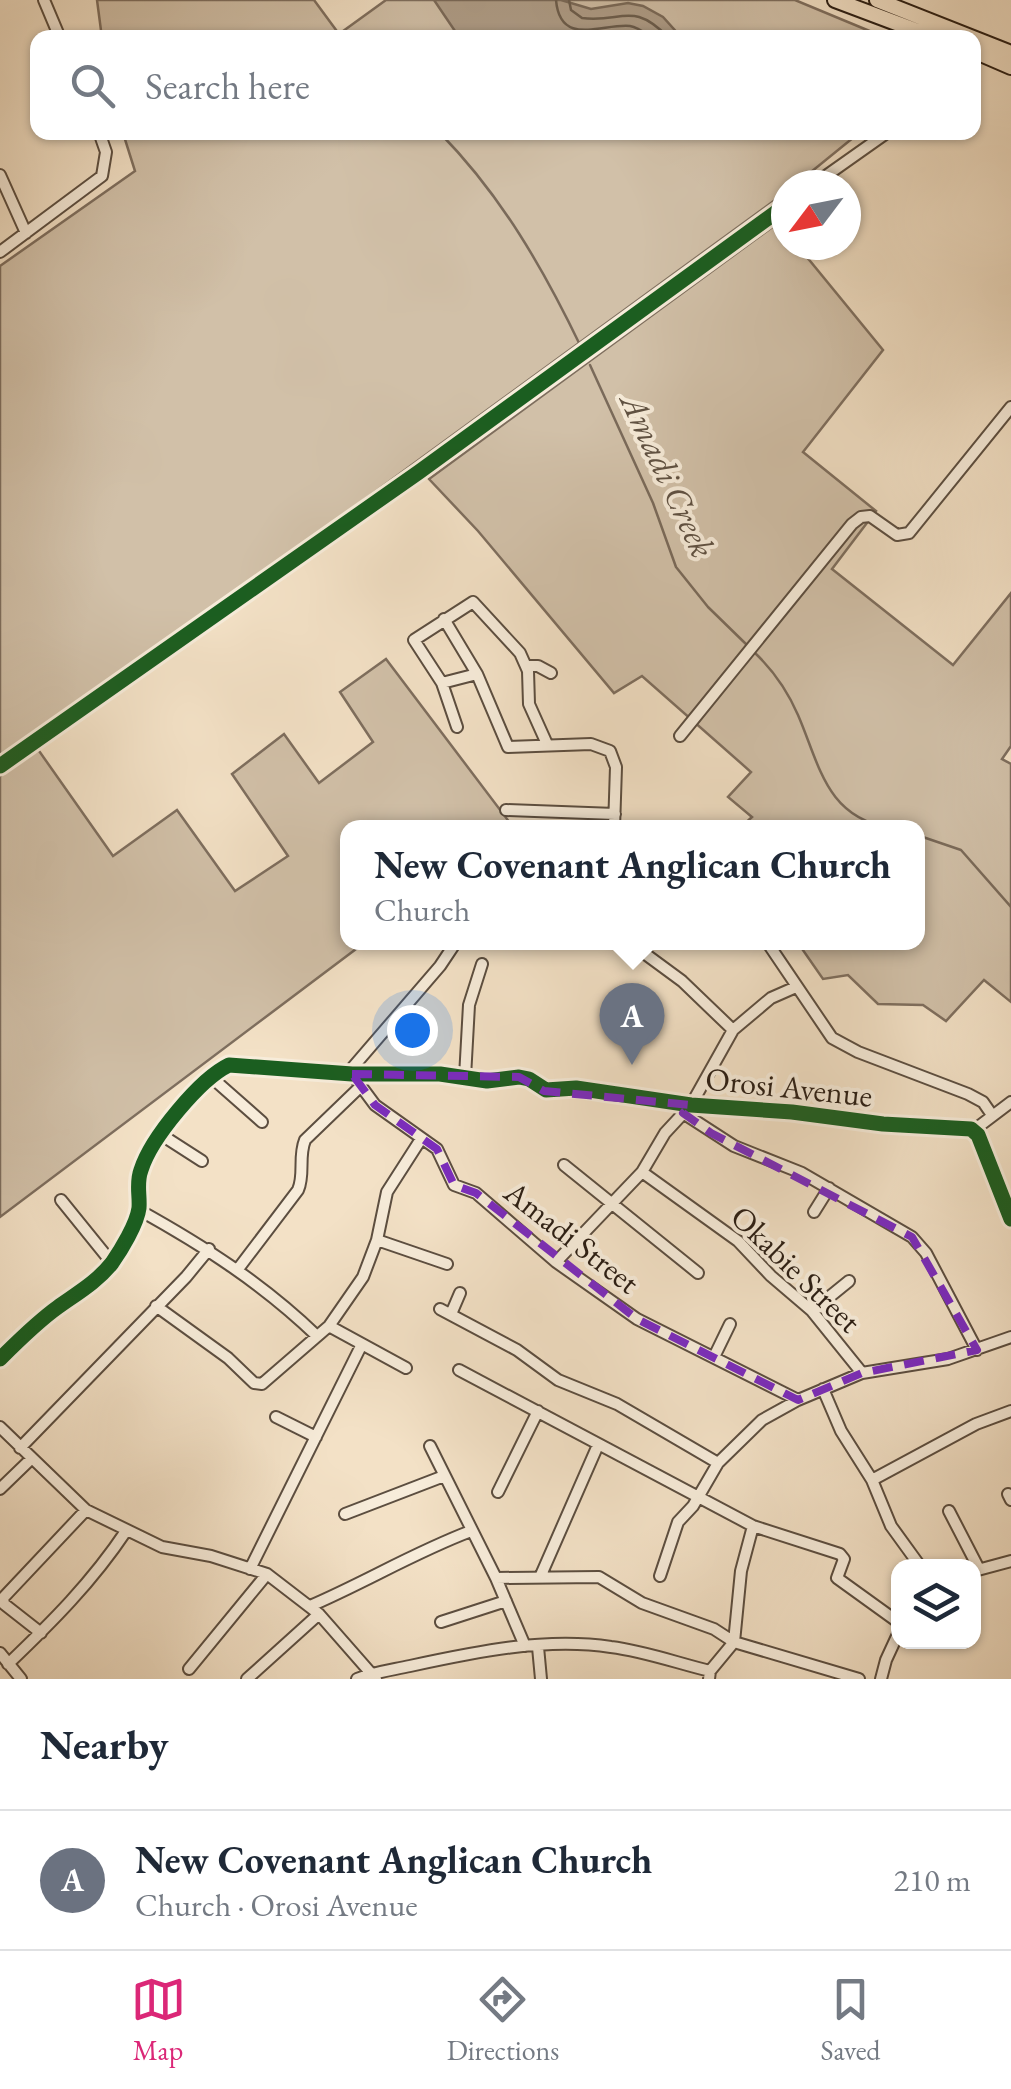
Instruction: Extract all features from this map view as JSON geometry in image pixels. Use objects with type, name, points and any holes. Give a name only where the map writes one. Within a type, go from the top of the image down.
[{"type":"highway","points":[[836,0],[915,30]]},
{"type":"highway","points":[[877,0],[953,30]]},
{"type":"highway","points":[[981,41],[1011,53]]},
{"type":"highway","points":[[981,56],[1011,67]]},
{"type":"street","points":[[44,0],[57,30]]},
{"type":"street","points":[[0,252],[102,176],[106,152],[102,140]]},
{"type":"street","points":[[835,170],[877,140]]},
{"type":"street","points":[[0,175],[26,233]]},
{"type":"street","points":[[0,766],[419,472],[771,216]]},
{"type":"street","points":[[680,736],[858,518],[874,517],[902,536],[913,530],[1011,407]]},
{"type":"street","points":[[457,728],[442,682],[414,640],[474,602],[512,640],[526,666],[530,704],[547,744]]},
{"type":"street","points":[[444,618],[477,674],[508,748],[591,744],[610,751],[616,768],[615,820]]},
{"type":"street","points":[[526,666],[538,666],[552,673]]},
{"type":"street","points":[[442,682],[477,674]]},
{"type":"street","points":[[506,810],[615,814]]},
{"type":"street","points":[[350,1074],[451,950]]},
{"type":"street","points":[[641,950],[682,981],[733,1030]]},
{"type":"street","points":[[772,950],[822,1027],[841,1044],[968,1094],[983,1102],[992,1115]]},
{"type":"street","points":[[464,1077],[469,1004],[482,964]]},
{"type":"street","points":[[556,1262],[642,1172],[665,1133],[688,1109],[733,1030],[770,998],[796,988]]},
{"type":"street","name":"Orosi Avenue","points":[[211,1077],[230,1065],[267,1065],[487,1081],[524,1078],[546,1090],[576,1088],[688,1109],[974,1130]]},
{"type":"street","name":"Amadi Street","points":[[350,1074],[386,1113],[437,1149],[454,1185],[476,1193],[556,1262],[637,1319],[798,1400]]},
{"type":"street","points":[[0,1359],[112,1263],[139,1210],[140,1172],[160,1134],[211,1077],[262,1122]]},
{"type":"street","points":[[238,1269],[298,1190],[302,1180],[300,1152],[305,1140],[360,1087]]},
{"type":"street","points":[[1011,1102],[974,1130],[1011,1219]]},
{"type":"street","points":[[688,1109],[734,1146],[802,1173],[920,1244],[977,1350]]},
{"type":"street","points":[[160,1134],[202,1161]]},
{"type":"street","points":[[156,1306],[258,1384],[329,1326],[363,1277],[388,1192],[421,1139]]},
{"type":"street","points":[[564,1165],[698,1273]]},
{"type":"street","name":"Okabie Street","points":[[642,1172],[728,1232],[812,1311],[862,1372]]},
{"type":"street","points":[[814,1212],[829,1188]]},
{"type":"street","points":[[61,1200],[112,1263]]},
{"type":"street","points":[[139,1210],[238,1269],[276,1296],[317,1336]]},
{"type":"street","points":[[377,1240],[447,1264]]},
{"type":"street","points":[[20,1448],[209,1249]]},
{"type":"street","points":[[812,1311],[849,1281]]},
{"type":"street","points":[[460,1292],[445,1312],[517,1350],[558,1380],[617,1404],[718,1463]]},
{"type":"street","points":[[714,1357],[730,1324]]},
{"type":"street","points":[[329,1326],[406,1368]]},
{"type":"street","points":[[660,1576],[674,1529],[718,1463],[748,1432],[798,1400],[862,1372],[948,1359],[1011,1337]]},
{"type":"street","points":[[250,1569],[362,1344]]},
{"type":"street","points":[[458,1370],[753,1526],[840,1554],[844,1558],[837,1578],[891,1617]]},
{"type":"street","points":[[822,1389],[841,1431],[872,1480],[891,1526],[915,1559]]},
{"type":"street","points":[[498,1492],[538,1412]]},
{"type":"street","points":[[872,1480],[976,1424],[1011,1412]]},
{"type":"street","points":[[276,1417],[316,1437]]},
{"type":"street","points":[[0,1427],[86,1510],[162,1547],[212,1556],[266,1574],[314,1610],[374,1676]]},
{"type":"street","points":[[541,1575],[598,1445]]},
{"type":"street","points":[[430,1446],[496,1578],[524,1646]]},
{"type":"street","points":[[0,1489],[31,1459]]},
{"type":"street","points":[[345,1514],[444,1476]]},
{"type":"street","points":[[41,1634],[2,1600],[86,1510]]},
{"type":"street","points":[[949,1511],[971,1559]]},
{"type":"street","points":[[358,1679],[460,1654],[524,1646],[614,1647],[710,1675],[734,1642],[741,1571],[753,1526]]},
{"type":"street","points":[[8,1664],[96,1576],[126,1531]]},
{"type":"street","points":[[247,1679],[314,1610],[424,1550],[471,1531]]},
{"type":"street","points":[[981,1569],[1011,1561]]},
{"type":"street","points":[[189,1668],[266,1574]]},
{"type":"street","points":[[496,1578],[599,1577],[642,1604],[714,1629],[734,1642],[859,1679]]},
{"type":"street","points":[[440,1622],[506,1602]]},
{"type":"street","points":[[538,1646],[540,1679]]},
{"type":"street","points":[[881,1679],[891,1649]]},
{"type":"street","points":[[0,1654],[21,1679]]},
{"type":"highlighted area","points":[[352,1074],[519,1077],[544,1091],[691,1105],[683,1113],[711,1133],[912,1237],[977,1350],[862,1373],[798,1400],[637,1319],[476,1193],[454,1185],[437,1149],[375,1105]]},
{"type":"shaded area","points":[[97,0],[314,0],[336,30],[101,30]]},
{"type":"shaded area","points":[[386,0],[795,0],[867,30],[345,30]]},
{"type":"shaded area","points":[[125,140],[850,140],[813,170],[771,170],[771,203],[276,564],[0,759],[0,266],[135,171]]},
{"type":"shaded area","points":[[771,228],[771,260],[809,260],[883,350],[803,452],[876,511],[832,569],[953,665],[1011,593],[1011,746],[1002,759],[1011,764],[1011,1002],[984,980],[946,1021],[923,1005],[878,1004],[848,975],[823,979],[803,950],[925,950],[925,820],[749,820],[752,817],[728,797],[751,772],[642,676],[614,693],[478,531],[429,479]]},
{"type":"shaded area","points":[[386,659],[508,820],[340,820],[340,950],[355,950],[0,1217],[0,776],[37,748],[113,856],[177,810],[235,891],[288,856],[232,774],[284,734],[319,783],[373,742],[340,692]]},
{"type":"water","points":[[434,0],[561,0],[591,9],[628,3],[663,17],[675,30],[454,30]]},
{"type":"waterway","name":"Amadi Creek","points":[[446,140],[482,181],[519,234],[581,347]]},
{"type":"waterway","name":"Amadi Creek","points":[[590,365],[653,503],[676,567],[708,607],[748,646]]},
{"type":"waterway","name":"Amadi Creek","points":[[754,652],[789,698],[828,786],[852,813],[865,820]]},
{"type":"waterway","name":"Amadi Creek","points":[[925,838],[961,850],[1011,907]]},
{"type":"cycle path","points":[[0,766],[419,472],[771,216]]},
{"type":"cycle path","points":[[0,1359],[35,1325],[112,1263],[135,1222],[138,1184],[146,1157],[191,1096],[229,1065],[352,1074],[440,1074],[487,1081],[519,1077],[546,1090],[576,1088],[691,1105],[971,1129],[978,1135],[1011,1219]]},
{"type":"place","name":"New Covenant Anglican Church","points":[[632,1065]]}]
